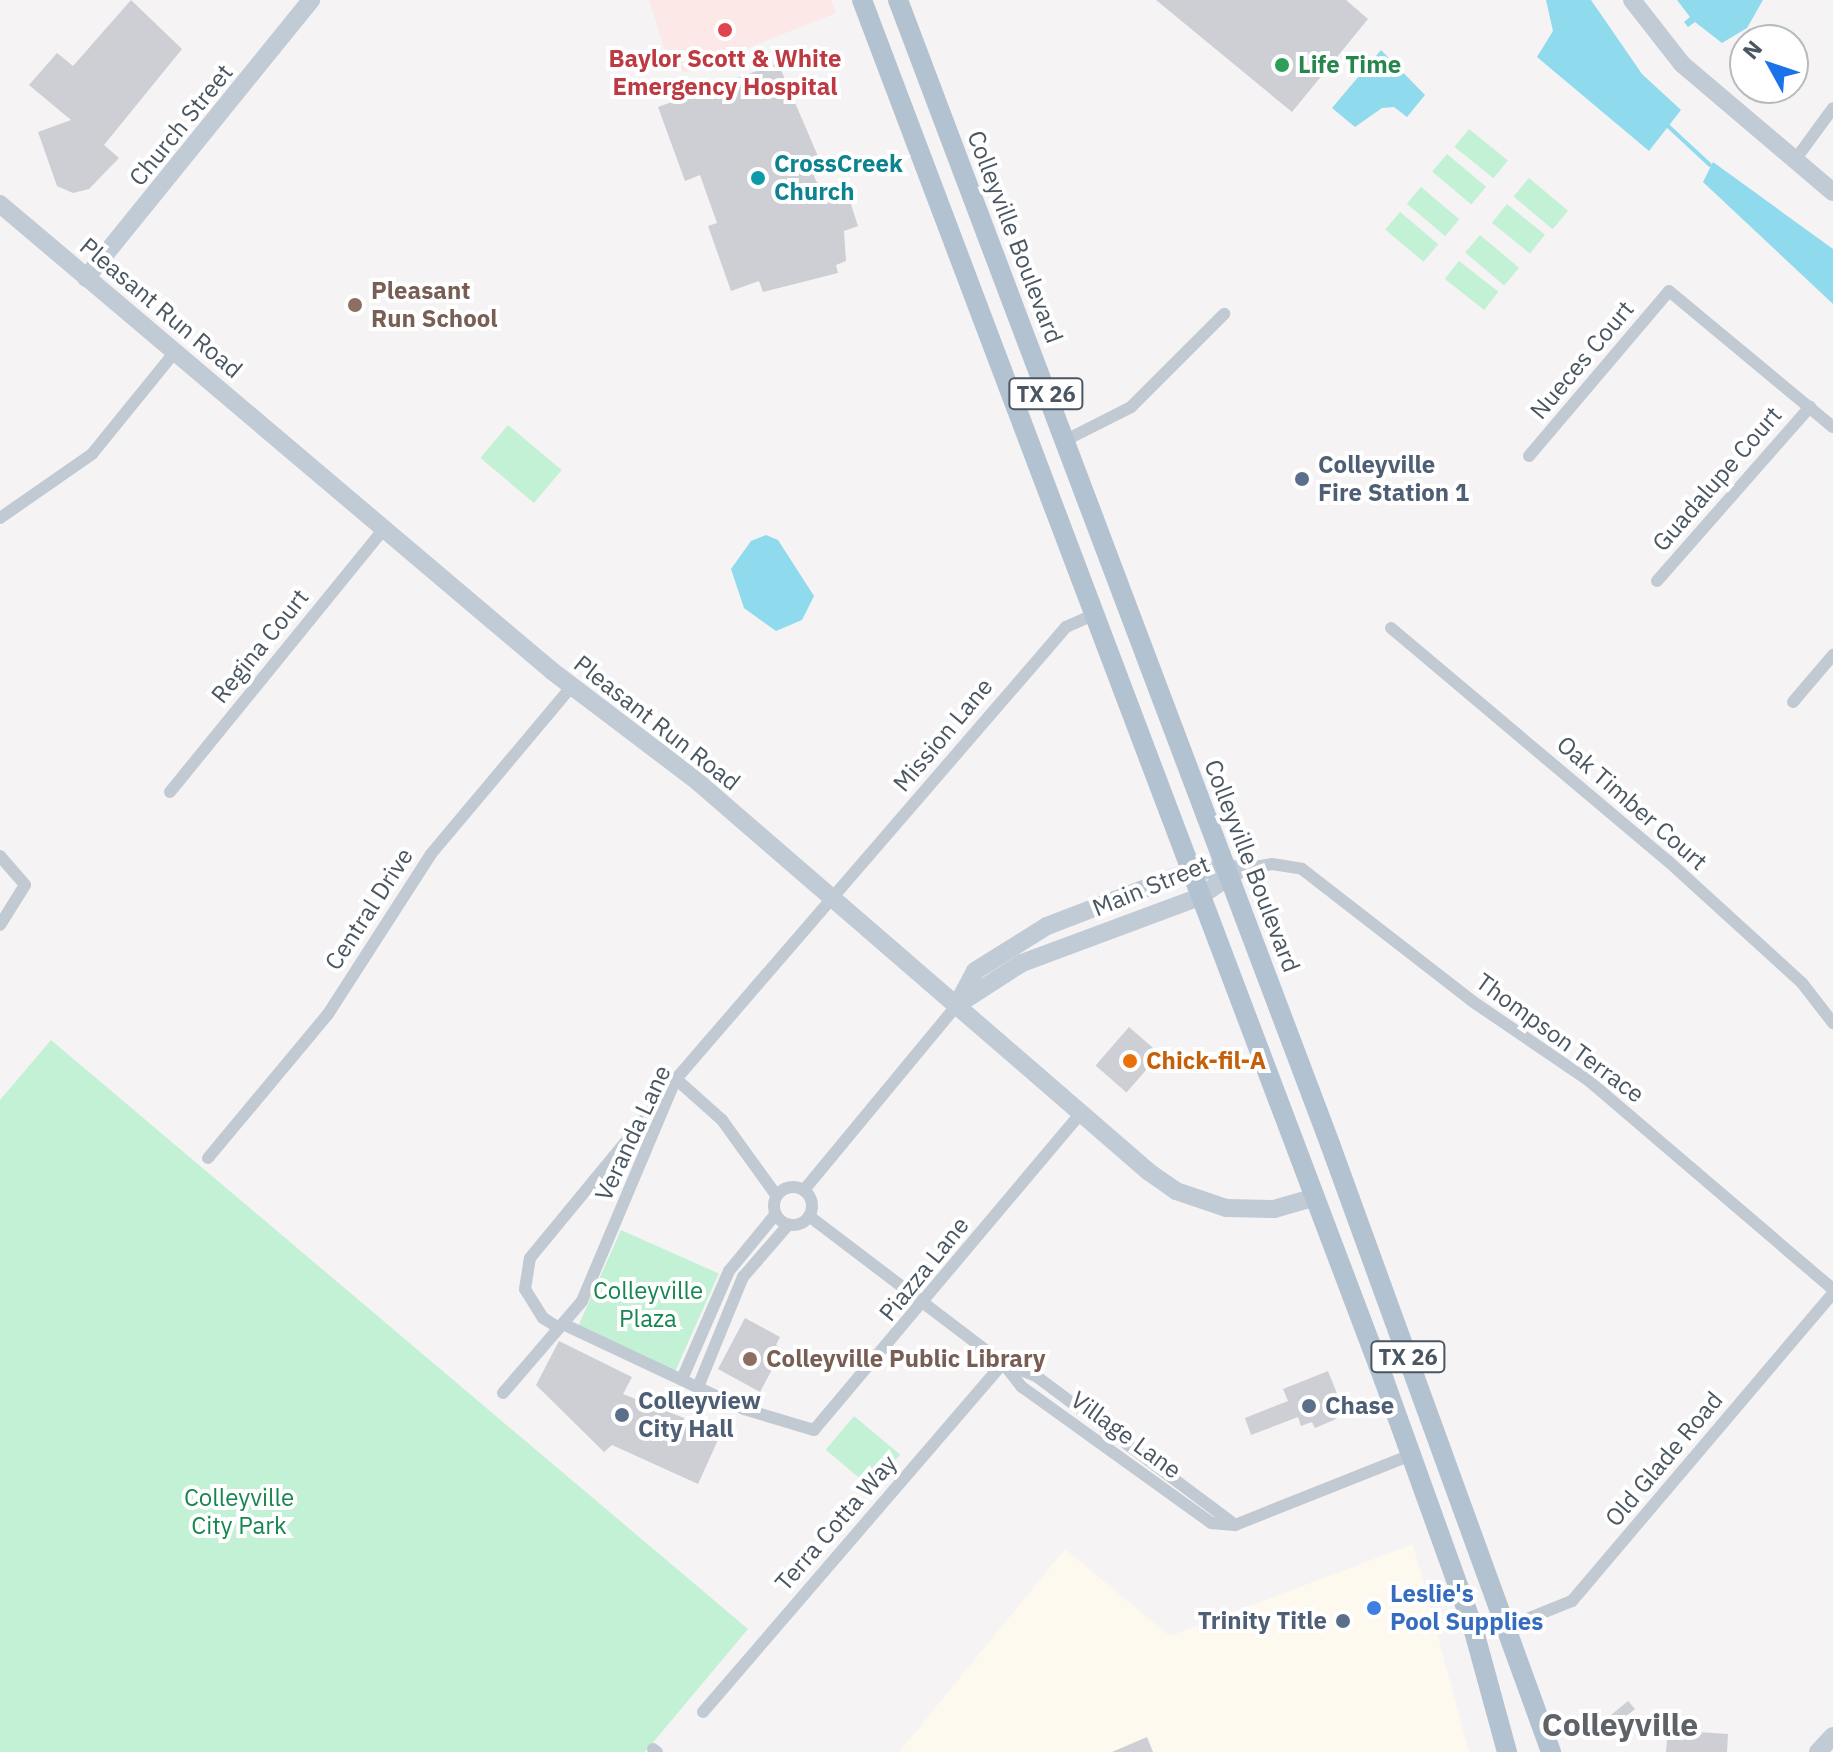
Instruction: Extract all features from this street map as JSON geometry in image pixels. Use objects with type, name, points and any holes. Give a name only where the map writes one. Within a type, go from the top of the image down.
[{"type":"main road","name":"TX 26","points":[[862,0],[1029,446],[1097,613],[1199,897],[1411,1455],[1472,1624],[1507,1752]]},
{"type":"main road","name":"Colleyville Boulevard","points":[[898,0],[1126,604],[1231,872],[1510,1626],[1551,1752]]},
{"type":"main road","points":[[1029,446],[1064,441]]},
{"type":"main road","points":[[1097,613],[1126,604]]},
{"type":"street","name":"Church Street","points":[[86,278],[311,0]]},
{"type":"street","points":[[1632,0],[1682,64],[1833,192]]},
{"type":"street","points":[[1795,160],[1833,108]]},
{"type":"street","name":"Pleasant Run Road","points":[[0,204],[572,686],[698,782],[1149,1172],[1203,1203],[1249,1210],[1312,1198]]},
{"type":"street","name":"Nueces Court","points":[[1529,456],[1669,291],[1810,407]]},
{"type":"street","points":[[1064,441],[1131,407],[1224,314]]},
{"type":"street","points":[[0,518],[92,454],[175,352]]},
{"type":"street","points":[[1810,407],[1833,427]]},
{"type":"street","name":"Guadalupe Court","points":[[1657,581],[1810,407]]},
{"type":"street","name":"Regina Court","points":[[170,792],[384,529]]},
{"type":"street","name":"Mission Lane","points":[[834,899],[1066,627],[1097,613]]},
{"type":"street","name":"Oak Timber Court","points":[[1391,628],[1668,861],[1802,983],[1833,1023]]},
{"type":"street","points":[[1793,702],[1833,655]]},
{"type":"street","name":"Central Drive","points":[[208,1158],[328,1014],[431,854],[572,686]]},
{"type":"street","points":[[0,856],[24,891],[0,925]]},
{"type":"street","name":"Thompson Terrace","points":[[1231,872],[1272,864],[1302,869],[1472,1001],[1588,1080],[1833,1291]]},
{"type":"street","name":"Main Street","points":[[804,1190],[957,1005],[975,971],[996,954],[1047,926],[1190,871],[1231,872]]},
{"type":"street","name":"Main Street","points":[[957,1005],[1022,963],[1199,897],[1231,872]]},
{"type":"street","name":"Veranda Lane","points":[[503,1393],[582,1301],[676,1079],[834,899]]},
{"type":"street","points":[[682,1379],[729,1271],[775,1215],[776,1195],[722,1120],[676,1079],[530,1258],[525,1289],[543,1318],[698,1387],[743,1277],[788,1225],[809,1216],[812,1202],[804,1190],[792,1186],[776,1195]]},
{"type":"street","name":"Piazza Lane","points":[[698,1387],[744,1409],[804,1430],[825,1424],[1081,1113]]},
{"type":"street","points":[[775,1215],[788,1225]]},
{"type":"street","name":"Village Lane","points":[[809,1216],[1003,1363],[1022,1387],[1211,1523],[1235,1525],[1411,1455]]},
{"type":"street","name":"Old Glade Road","points":[[1510,1626],[1572,1601],[1833,1291]]},
{"type":"street","name":"Terra Cotta Way","points":[[703,1712],[1003,1363]]},
{"type":"street","points":[[1818,1752],[1833,1736]]},
{"type":"shaded area","name":"Baylor Scott & White Emergency Hospital","points":[[649,0],[831,0],[836,13],[684,73],[664,48]]},
{"type":"shaded area","points":[[1413,1544],[1469,1752],[899,1752],[1065,1549],[1170,1636]]},
{"type":"green space","points":[[1469,129],[1508,160],[1493,178],[1455,147]]},
{"type":"green space","points":[[1447,154],[1486,187],[1471,204],[1432,172]]},
{"type":"green space","points":[[1529,178],[1568,211],[1553,229],[1514,196]]},
{"type":"green space","points":[[1421,187],[1459,219],[1445,236],[1407,204]]},
{"type":"green space","points":[[1507,204],[1545,235],[1530,253],[1492,223]]},
{"type":"green space","points":[[1400,212],[1438,244],[1424,262],[1385,230]]},
{"type":"green space","points":[[1480,235],[1519,268],[1504,285],[1465,253]]},
{"type":"green space","points":[[1459,261],[1498,292],[1484,310],[1445,279]]},
{"type":"green space","points":[[508,425],[562,470],[534,503],[480,458]]},
{"type":"green space","name":"Colleyville City Park","points":[[51,1040],[748,1629],[645,1752],[0,1752],[0,1100]]},
{"type":"green space","name":"Colleyville Plaza","points":[[621,1230],[719,1274],[673,1376],[575,1332]]},
{"type":"green space","points":[[854,1416],[900,1455],[872,1488],[826,1450]]},
{"type":"water","points":[[1546,0],[1591,0],[1642,74],[1681,110],[1649,151],[1537,57],[1553,31]]},
{"type":"water","points":[[1677,0],[1763,0],[1749,24],[1729,24],[1729,39],[1722,43],[1695,22],[1688,27],[1684,22],[1690,17]]},
{"type":"water","points":[[1381,50],[1425,95],[1407,117],[1394,107],[1382,108],[1355,127],[1332,108]]},
{"type":"water","points":[[1713,162],[1833,249],[1833,304],[1703,182]]},
{"type":"water","points":[[766,535],[778,540],[814,596],[802,620],[776,631],[744,608],[731,569],[751,541]]},
{"type":"building","points":[[131,0],[182,49],[104,145],[119,158],[89,189],[73,193],[57,186],[38,132],[71,120],[29,85],[57,53],[73,66]]},
{"type":"building","name":"Life Time","points":[[1156,0],[1346,0],[1368,19],[1292,112]]},
{"type":"building","name":"CrossCreek Church","points":[[778,63],[820,161],[810,165],[816,181],[832,196],[847,192],[858,226],[844,231],[846,261],[836,265],[838,273],[763,292],[759,281],[731,291],[708,226],[717,223],[700,175],[685,181],[658,107]]},
{"type":"building","name":"Chick-fil-A","points":[[1129,1027],[1160,1054],[1126,1092],[1096,1065]]},
{"type":"building","name":"Colleyville Public Library","points":[[745,1318],[780,1337],[776,1345],[783,1349],[760,1392],[718,1369]]},
{"type":"building","name":"Colleyview City Hall","points":[[559,1341],[632,1377],[623,1394],[684,1418],[684,1424],[718,1440],[698,1484],[612,1445],[604,1452],[536,1385]]},
{"type":"building","name":"Chase","points":[[1328,1371],[1344,1411],[1334,1420],[1315,1428],[1312,1422],[1301,1426],[1298,1417],[1251,1435],[1245,1418],[1288,1401],[1283,1389]]},
{"type":"building","points":[[1628,1701],[1635,1709],[1624,1718],[1628,1724],[1602,1739],[1594,1729]]},
{"type":"building","points":[[1668,1730],[1728,1734],[1727,1752],[1666,1752]]},
{"type":"building","points":[[1147,1737],[1153,1752],[1112,1752]]},
{"type":"waterway","points":[[1668,126],[1710,165]]},
{"type":"place","name":"Baylor Scott & White Emergency Hospital","points":[[725,30]]},
{"type":"place","name":"Life Time","points":[[1282,65]]},
{"type":"place","name":"CrossCreek Church","points":[[758,178]]},
{"type":"place","name":"Pleasant Run School","points":[[355,305]]},
{"type":"place","name":"Colleyville Fire Station 1","points":[[1302,479]]},
{"type":"place","name":"Chick-fil-A","points":[[1130,1061]]},
{"type":"place","name":"Colleyville Public Library","points":[[750,1359]]},
{"type":"place","name":"Chase","points":[[1309,1406]]},
{"type":"place","name":"Colleyview City Hall","points":[[622,1415]]},
{"type":"place","name":"Leslie's Pool Supplies","points":[[1374,1608]]},
{"type":"place","name":"Trinity Title","points":[[1343,1621]]},
{"type":"district","name":"Colleyville","points":[[1620,1724]]}]
